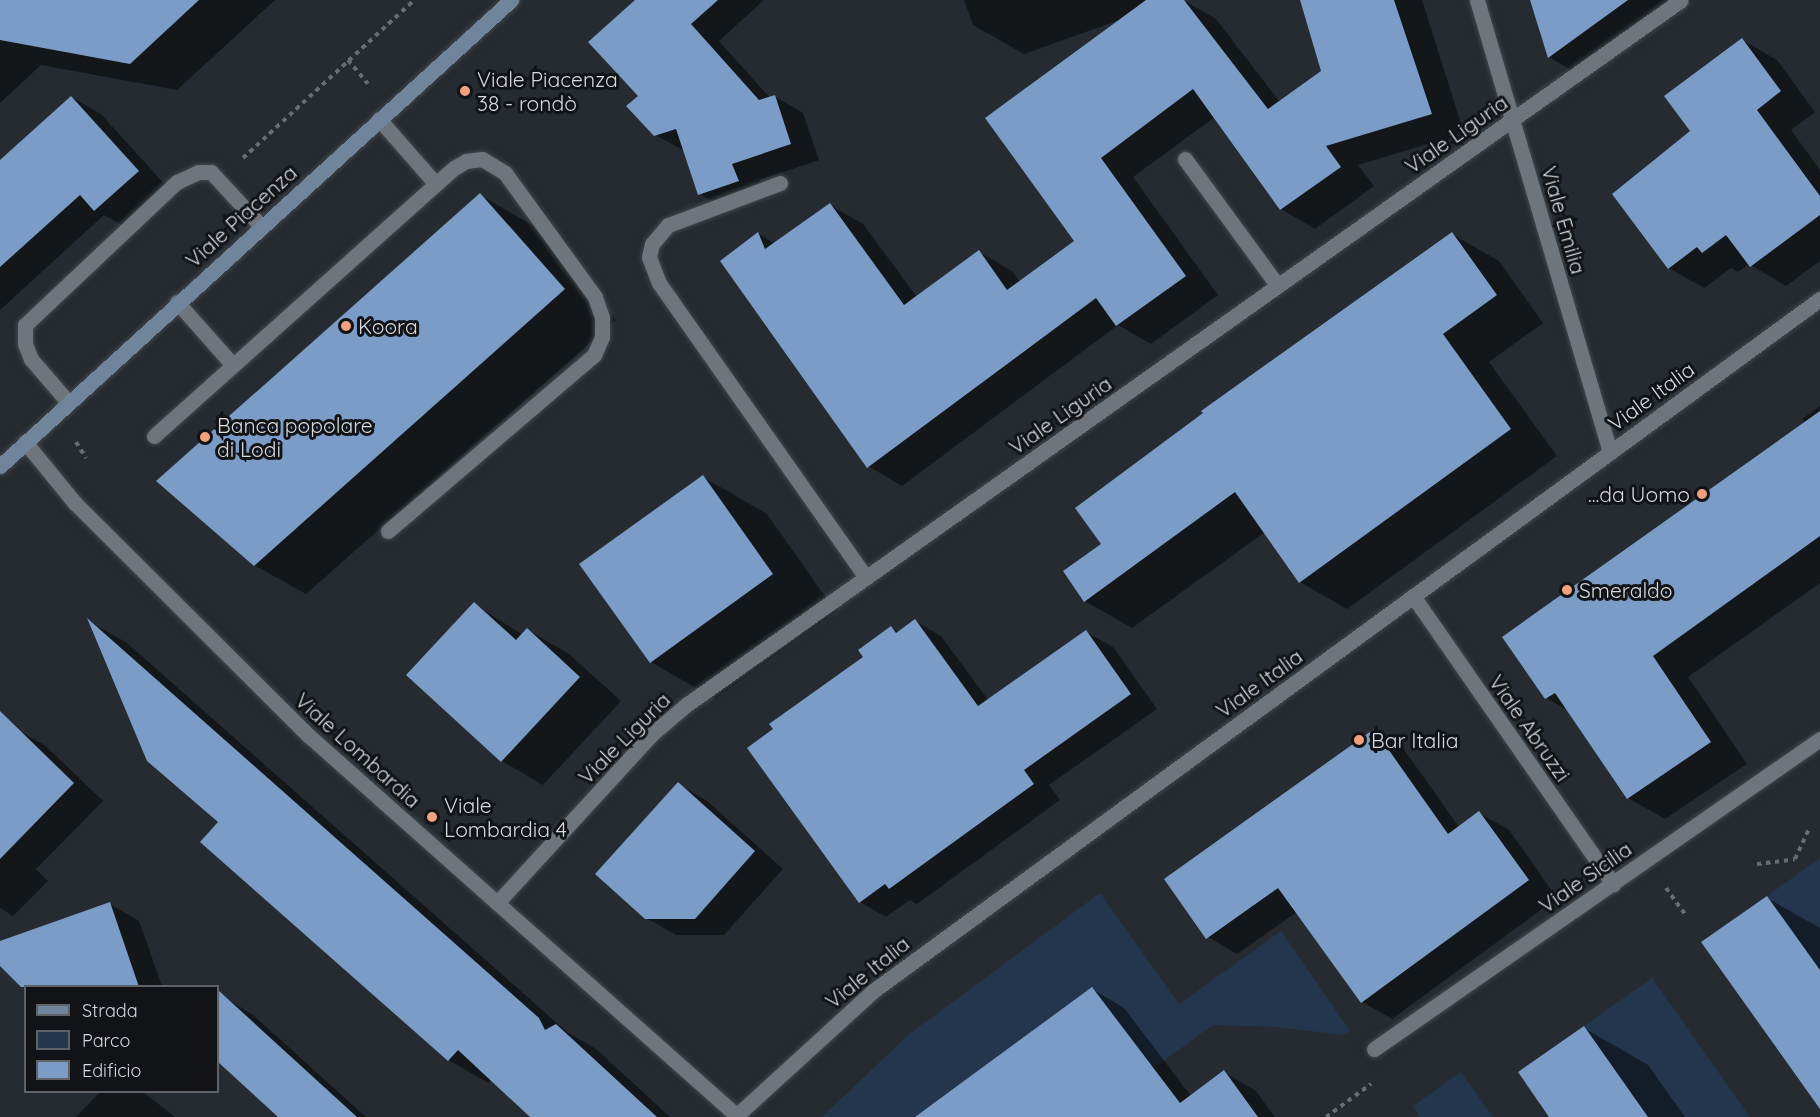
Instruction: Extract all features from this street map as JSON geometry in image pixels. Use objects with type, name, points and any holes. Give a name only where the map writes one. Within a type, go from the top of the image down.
[{"type":"street","name":"Viale Piacenza","points":[[0,466],[177,302],[511,0]]},
{"type":"street","name":"Viale Emilia","points":[[1477,0],[1610,452]]},
{"type":"street","name":"Viale Liguria","points":[[497,903],[652,734],[686,705],[1681,0]]},
{"type":"street","points":[[380,119],[436,184]]},
{"type":"street","points":[[154,436],[436,184],[466,160],[482,159],[505,173],[595,297],[602,317],[602,337],[594,355],[388,531]]},
{"type":"street","points":[[1185,159],[1278,286]]},
{"type":"street","points":[[68,402],[32,359],[24,335],[25,326],[177,182],[198,172],[211,172],[261,226]]},
{"type":"street","points":[[780,183],[668,225],[652,244],[649,257],[659,283],[866,578]]},
{"type":"street","name":"Viale Italia","points":[[736,1116],[873,991],[1820,299]]},
{"type":"street","points":[[177,302],[233,366]]},
{"type":"street","name":"Viale Lombardia","points":[[25,442],[75,503],[308,735],[736,1116]]},
{"type":"street","name":"Viale Abruzzi","points":[[1413,596],[1613,884]]},
{"type":"street","name":"Viale Sicilia","points":[[1374,1049],[1820,739]]},
{"type":"path","points":[[1757,864],[1795,859],[1810,827]]},
{"type":"path","points":[[1326,1117],[1386,1073],[1374,1049]]},
{"type":"green space","points":[[1820,858],[1820,970],[1767,896]]},
{"type":"green space","points":[[1100,893],[1179,1004],[1281,931],[1350,1031],[1343,1035],[1276,1027],[1213,1025],[1151,1070],[1091,988],[915,1117],[822,1117],[908,1035]]},
{"type":"green space","points":[[1652,978],[1750,1117],[1648,1117],[1584,1026]]},
{"type":"green space","points":[[1461,1072],[1493,1117],[1420,1117],[1413,1106]]},
{"type":"building","points":[[0,0],[199,0],[130,64],[0,40]]},
{"type":"building","points":[[635,0],[718,0],[691,24],[759,100],[775,95],[791,144],[732,164],[739,181],[698,195],[676,129],[654,136],[626,106],[638,96],[588,42]]},
{"type":"building","points":[[1146,0],[1184,0],[1268,109],[1321,71],[1300,0],[1394,0],[1432,114],[1326,146],[1341,167],[1280,210],[1193,89],[1101,158],[1186,276],[1116,326],[1096,298],[867,468],[720,261],[758,232],[765,249],[830,203],[904,305],[979,250],[1007,290],[1074,241],[985,118]]},
{"type":"building","points":[[1530,0],[1628,0],[1548,58]]},
{"type":"building","points":[[1742,38],[1781,91],[1757,110],[1820,196],[1820,215],[1750,267],[1726,235],[1702,253],[1697,247],[1668,269],[1612,194],[1690,131],[1664,96]]},
{"type":"building","points":[[71,96],[139,171],[94,211],[80,195],[0,267],[0,160]]},
{"type":"building","points":[[480,193],[565,289],[254,566],[156,481]]},
{"type":"building","points":[[1452,232],[1497,295],[1443,334],[1511,429],[1299,583],[1235,492],[1084,602],[1063,571],[1101,544],[1075,508],[1203,413],[1201,411]]},
{"type":"building","points":[[1820,411],[1820,536],[1653,656],[1711,742],[1627,799],[1555,693],[1545,699],[1502,637]]},
{"type":"building","points":[[703,475],[773,574],[650,663],[579,564]]},
{"type":"building","points":[[474,602],[516,640],[527,628],[580,677],[501,762],[406,675]]},
{"type":"building","points":[[87,618],[539,1018],[545,1030],[556,1024],[657,1117],[530,1117],[458,1050],[448,1061],[200,842],[218,822],[147,761]]},
{"type":"building","points":[[915,619],[978,706],[1086,630],[1131,694],[1024,770],[1034,784],[889,889],[885,884],[859,903],[747,748],[773,729],[769,724],[863,657],[858,650],[891,626],[896,633]]},
{"type":"building","points":[[0,711],[74,783],[0,859]]},
{"type":"building","points":[[1374,729],[1448,834],[1479,811],[1529,880],[1361,1003],[1278,888],[1206,939],[1164,879]]},
{"type":"building","points":[[678,782],[755,851],[695,919],[645,919],[595,874]]},
{"type":"building","points":[[1767,896],[1820,970],[1820,1109],[1701,942]]},
{"type":"building","points":[[110,902],[138,985],[24,985],[21,987],[0,966],[0,941]]},
{"type":"building","points":[[1092,987],[1180,1103],[1224,1070],[1258,1117],[915,1117]]},
{"type":"building","points":[[219,991],[357,1117],[278,1117],[219,1063]]},
{"type":"building","points":[[1584,1026],[1648,1117],[1549,1117],[1518,1072]]},
{"type":"place","name":"Viale Piacenza 38 - rondò","points":[[465,91]]},
{"type":"place","name":"Koora","points":[[346,326]]},
{"type":"place","name":"Banca popolare di Lodi","points":[[205,437]]},
{"type":"place","name":"...da Uomo","points":[[1702,494]]},
{"type":"place","name":"Smeraldo","points":[[1567,590]]},
{"type":"place","name":"Bar Italia","points":[[1359,740]]},
{"type":"place","name":"Viale Lombardia 4","points":[[432,817]]}]
